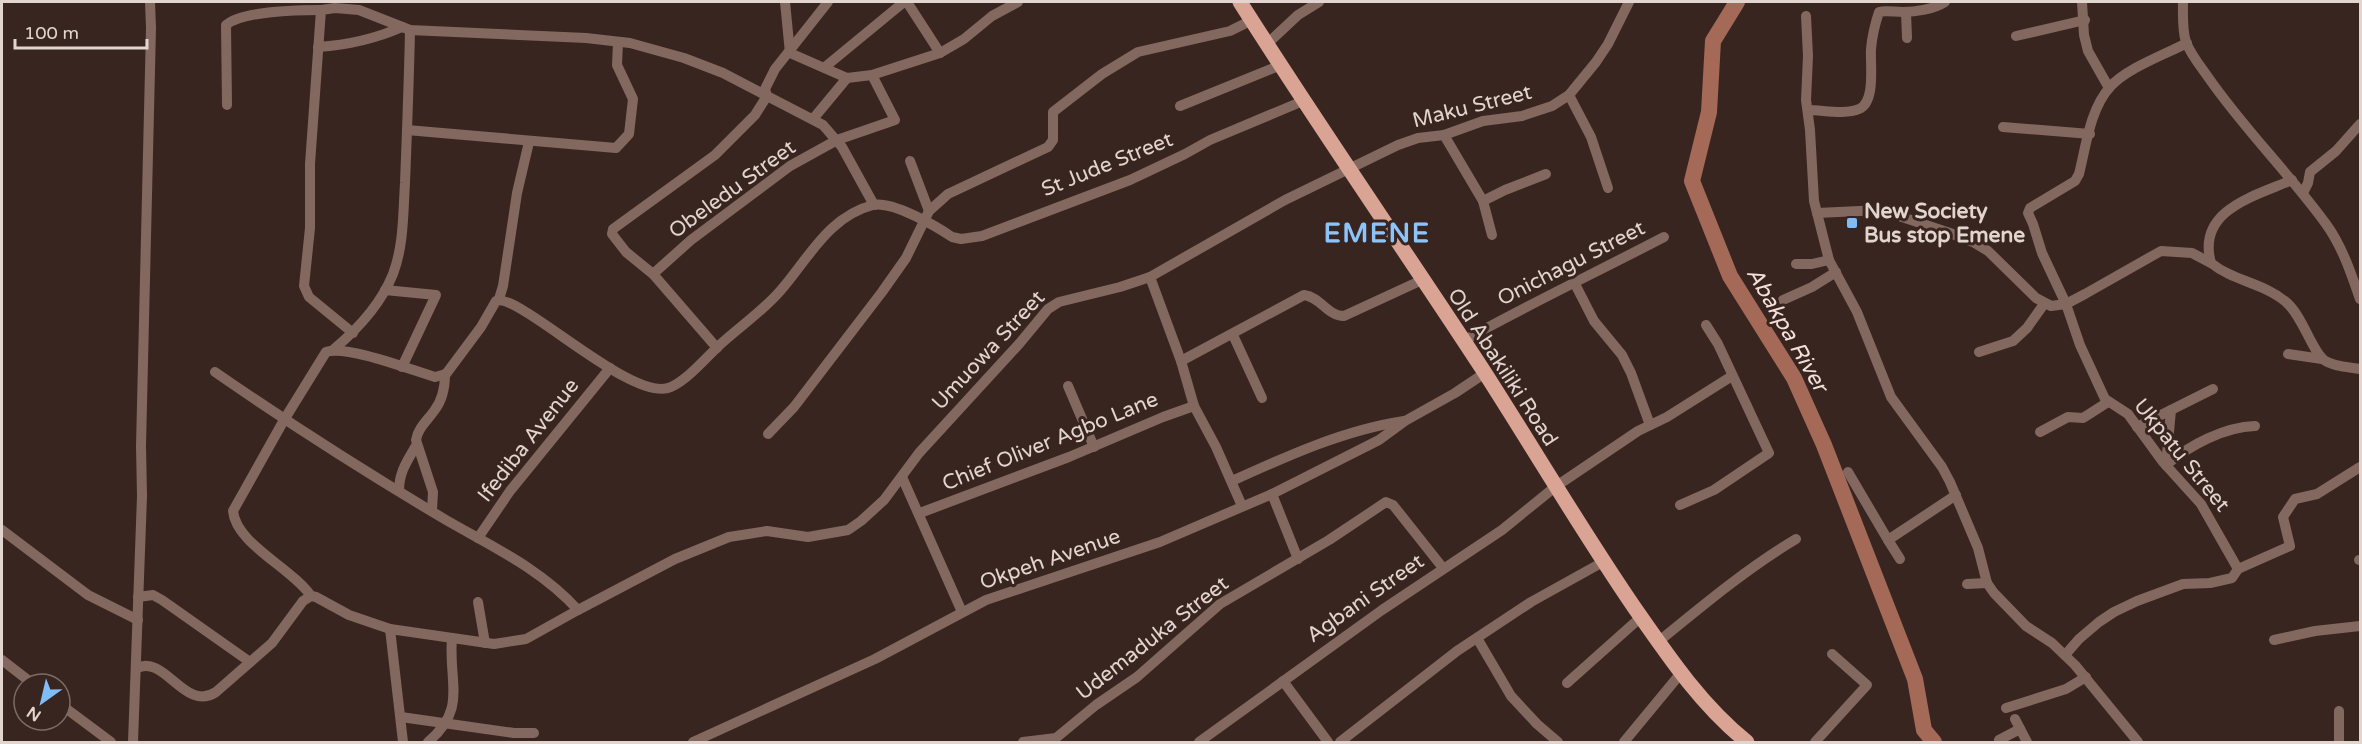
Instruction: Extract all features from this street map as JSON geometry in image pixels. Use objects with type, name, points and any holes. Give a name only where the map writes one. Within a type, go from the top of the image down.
[{"type":"main road","name":"Old Abakiliki Road","points":[[1240,2],[1303,101],[1485,373],[1555,487],[1658,642],[1712,710],[1747,742]]},
{"type":"street","points":[[133,742],[142,495],[141,434],[150,2]]},
{"type":"street","points":[[785,2],[790,53]]},
{"type":"street","points":[[767,96],[765,89],[775,69],[790,53],[828,2]]},
{"type":"street","points":[[825,67],[905,2],[940,53]]},
{"type":"street","points":[[790,53],[848,78],[872,75],[940,53],[964,39],[992,16],[1018,2]]},
{"type":"street","points":[[1267,44],[1298,15],[1319,2]]},
{"type":"street","name":"Maku Street","points":[[1349,170],[1398,145],[1418,138],[1444,135],[1483,121],[1507,119],[1552,106],[1569,95],[1608,44],[1629,2]]},
{"type":"street","points":[[1808,110],[1852,111],[1863,107],[1869,98],[1871,50],[1878,12],[1884,10],[1906,12],[1938,6],[1945,2]]},
{"type":"street","points":[[2082,2],[2085,20],[2084,35],[2088,51],[2109,88]]},
{"type":"street","points":[[2183,2],[2183,22],[2187,43],[2233,113],[2292,180],[2328,226],[2344,255],[2361,298]]},
{"type":"street","points":[[227,105],[226,25],[239,19],[288,10],[335,8],[358,10],[406,29],[550,36],[618,42],[684,58],[723,73],[823,124],[837,140],[873,205],[847,218],[829,231],[779,292],[671,387],[653,388],[610,368],[527,312],[499,300]]},
{"type":"street","points":[[321,10],[310,164],[310,228],[304,286],[309,297],[353,333]]},
{"type":"street","points":[[1906,12],[1907,38]]},
{"type":"street","points":[[1806,16],[1808,56],[1806,100],[1817,213],[1829,260],[1857,312],[1891,396],[1942,467],[1978,548],[1987,583],[1994,593],[2026,626],[2065,655],[2086,677],[2138,742]]},
{"type":"street","points":[[768,434],[794,407],[882,292],[906,258],[929,211],[948,194],[1048,147],[1053,140],[1053,112],[1122,60],[1138,52],[1162,45],[1230,31],[1252,20]]},
{"type":"street","points":[[2016,36],[2085,20]]},
{"type":"street","points":[[318,47],[341,45],[406,29]]},
{"type":"street","points":[[137,668],[152,667],[194,695],[204,698],[216,692],[272,643],[303,602],[311,596],[301,582],[253,544],[234,519],[233,511],[322,357],[353,333],[378,303],[400,253],[407,130],[406,29]]},
{"type":"street","points":[[407,130],[616,148],[629,134],[633,99],[617,65],[618,42]]},
{"type":"street","points":[[2003,127],[2090,134],[2098,105],[2109,88],[2122,76],[2187,43]]},
{"type":"street","points":[[1180,106],[1281,65]]},
{"type":"street","name":"Obeledu Street","points":[[653,274],[691,240],[790,165],[837,140],[895,120],[872,75]]},
{"type":"street","points":[[813,119],[848,78]]},
{"type":"street","points":[[1569,95],[1596,148],[1608,188]]},
{"type":"street","points":[[717,348],[653,274],[615,240],[612,234],[613,229],[715,155],[754,115],[767,96]]},
{"type":"street","name":"St Jude Street","points":[[873,205],[892,207],[952,237],[961,239],[982,236],[1130,180],[1210,140],[1303,101]]},
{"type":"street","points":[[2302,193],[2308,183],[2310,172],[2336,151],[2361,124]]},
{"type":"street","name":"Ukpatu Street","points":[[2090,134],[2075,181],[2028,210],[2042,253],[2066,303],[2080,345],[2108,402],[2112,402],[2128,414],[2166,465],[2201,504],[2238,569]]},
{"type":"street","points":[[1444,135],[1483,201],[1492,235]]},
{"type":"street","points":[[334,349],[435,377],[445,374],[471,342],[499,300],[517,193],[529,142]]},
{"type":"street","points":[[910,161],[929,211]]},
{"type":"street","name":"Umuowa Street","points":[[311,596],[354,618],[390,629],[484,643],[503,643],[526,639],[675,559],[729,537],[766,531],[808,537],[848,530],[861,522],[877,507],[919,453],[1048,309],[1074,297],[1120,287],[1150,277],[1285,200],[1349,170]]},
{"type":"street","points":[[1483,201],[1504,190],[1546,174]]},
{"type":"street","points":[[2211,263],[2207,245],[2211,233],[2227,210],[2259,193],[2292,180]]},
{"type":"street","points":[[1817,213],[1881,210],[1958,236],[1989,251],[2044,304],[2050,306],[2066,303],[2161,251],[2192,253],[2225,274],[2266,290],[2287,303],[2301,321],[2322,359]]},
{"type":"street","name":"Onichagu Street","points":[[1463,341],[1546,296],[1575,284],[1664,237]]},
{"type":"street","points":[[1796,264],[1812,264],[1829,260]]},
{"type":"street","points":[[1783,300],[1821,282],[1836,272]]},
{"type":"street","points":[[1150,277],[1181,361],[1194,406],[1232,480],[1242,506],[1272,494],[1379,440],[1405,421],[1485,373]]},
{"type":"street","points":[[1181,361],[1304,295],[1315,297],[1334,314],[1344,316],[1422,280]]},
{"type":"street","points":[[1575,284],[1594,321],[1622,355],[1650,425]]},
{"type":"street","points":[[385,290],[436,295],[402,367]]},
{"type":"street","points":[[1979,352],[2013,341],[2020,336],[2044,304]]},
{"type":"street","points":[[1680,505],[1714,490],[1769,453],[1718,344],[1706,325]]},
{"type":"street","points":[[1233,335],[1262,398]]},
{"type":"street","points":[[2288,354],[2322,359],[2361,369]]},
{"type":"street","name":"Ifediba Avenue","points":[[478,538],[510,491],[610,368]]},
{"type":"street","points":[[214,372],[284,420],[536,572],[551,583],[578,610]]},
{"type":"street","points":[[432,510],[432,492],[417,444],[418,432],[436,409],[445,389],[445,374]]},
{"type":"street","name":"Agbani Street","points":[[1199,742],[1443,568],[1502,530],[1555,487],[1638,431],[1667,417],[1732,376]]},
{"type":"street","points":[[1068,386],[1094,447]]},
{"type":"street","points":[[2137,427],[2213,389]]},
{"type":"street","points":[[2040,432],[2068,417],[2083,418],[2108,402]]},
{"type":"street","name":"Chief Oliver Agbo Lane","points":[[920,513],[1094,447],[1194,406]]},
{"type":"street","points":[[2166,465],[2171,410]]},
{"type":"street","points":[[1232,480],[1322,443],[1376,425],[1405,421]]},
{"type":"street","points":[[2166,465],[2178,455],[2207,440],[2236,428],[2255,426]]},
{"type":"street","points":[[399,491],[399,479],[403,467],[417,444]]},
{"type":"street","points":[[2065,655],[2079,639],[2114,612],[2183,584],[2210,583],[2232,578],[2238,569],[2290,546],[2283,517],[2295,500],[2317,494],[2361,467]]},
{"type":"street","points":[[1848,472],[1900,559]]},
{"type":"street","points":[[902,477],[920,513],[962,612]]},
{"type":"street","points":[[1272,494],[1298,559]]},
{"type":"street","points":[[1888,540],[1956,495]]},
{"type":"street","name":"Udemaduka Street","points":[[1024,742],[1056,738],[1096,705],[1137,677],[1220,604],[1298,559],[1386,502],[1393,505],[1443,568]]},
{"type":"street","name":"Okpeh Avenue","points":[[693,742],[875,659],[962,612],[1011,591],[1205,525],[1242,506]]},
{"type":"street","points":[[2,530],[88,595],[138,620]]},
{"type":"street","points":[[1658,642],[1767,556],[1796,539]]},
{"type":"street","points":[[1340,742],[1477,638],[1531,602],[1604,562]]},
{"type":"street","points":[[1967,584],[1987,583]]},
{"type":"street","points":[[138,597],[153,596],[162,600],[250,662]]},
{"type":"street","points":[[478,602],[484,643]]},
{"type":"street","points":[[1567,683],[1641,616]]},
{"type":"street","points":[[2274,640],[2315,631],[2361,626]]},
{"type":"street","points":[[390,629],[403,742]]},
{"type":"street","points":[[428,742],[452,715],[455,687],[451,656],[452,638]]},
{"type":"street","points":[[1477,638],[1511,696],[1558,742]]},
{"type":"street","points":[[1815,742],[1867,685],[1832,654]]},
{"type":"street","points":[[1624,742],[1681,673]]},
{"type":"street","points":[[2006,708],[2066,689],[2086,677]]},
{"type":"street","points":[[1283,681],[1329,742]]},
{"type":"street","points":[[2339,711],[2339,742]]},
{"type":"street","points":[[72,713],[111,742]]},
{"type":"street","points":[[401,717],[514,733],[534,733]]},
{"type":"street","points":[[2000,740],[2018,724],[2027,742]]},
{"type":"waterway","name":"Abakpa River","points":[[1737,2],[1713,41],[1709,112],[1692,181],[1730,276],[1794,378],[1824,445],[1915,679],[1924,730],[1934,742]]},
{"type":"place","name":"New Society Bus stop Emene","points":[[1852,223]]},
{"type":"district","name":"EMENE","points":[[1377,233]]}]
